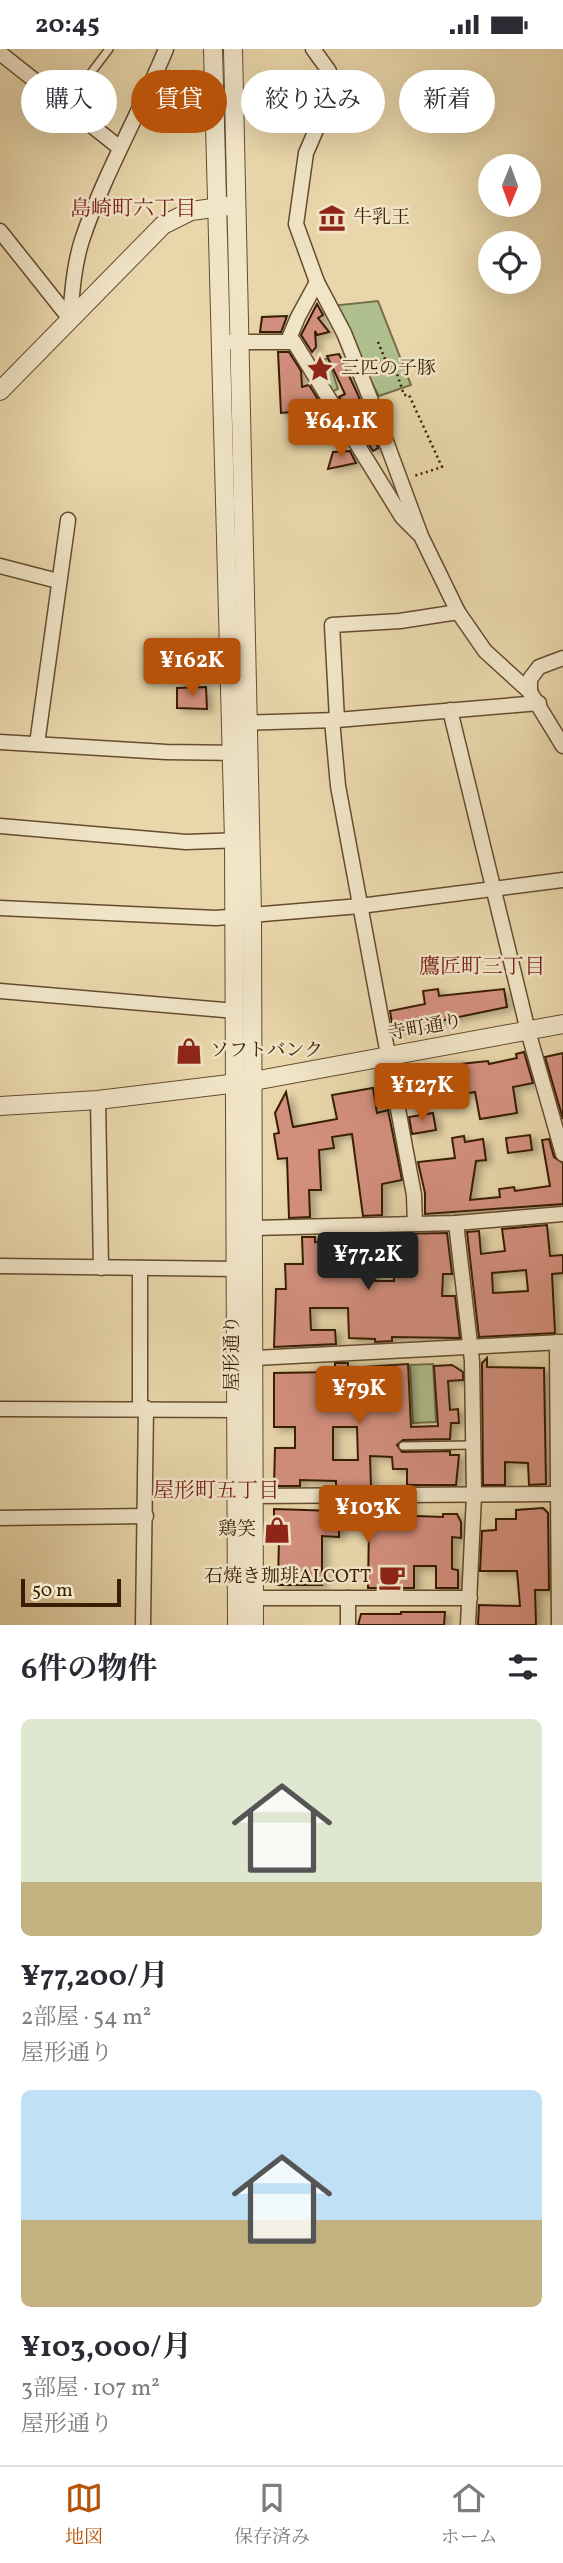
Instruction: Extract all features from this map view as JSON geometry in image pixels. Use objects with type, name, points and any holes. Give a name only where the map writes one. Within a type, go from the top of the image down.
[{"type":"street","points":[[70,319],[73,281],[82,241],[120,148],[166,49]]},
{"type":"street","points":[[213,49],[241,342],[240,723]]},
{"type":"street","points":[[233,49],[220,343],[240,723],[245,1082]]},
{"type":"street","points":[[313,49],[329,71],[329,100],[306,153],[296,224],[317,282],[344,333],[421,536],[458,613],[485,651],[534,697],[563,746]]},
{"type":"street","points":[[3,60],[21,73]]},
{"type":"street","points":[[101,133],[120,148]]},
{"type":"street","points":[[0,391],[163,225],[191,211],[227,206]]},
{"type":"street","points":[[0,231],[70,319]]},
{"type":"street","points":[[288,341],[317,282]]},
{"type":"street","points":[[220,343],[294,342],[402,517],[421,536]]},
{"type":"street","points":[[37,744],[68,520]]},
{"type":"street","points":[[0,566],[58,580]]},
{"type":"street","points":[[415,1224],[415,1195],[338,786],[332,625],[400,621],[458,613]]},
{"type":"street","points":[[534,697],[530,679],[539,667],[563,658]]},
{"type":"street","points":[[240,723],[335,720],[450,710],[534,697]]},
{"type":"street","points":[[450,710],[492,890],[563,1154]]},
{"type":"street","points":[[0,742],[241,753]]},
{"type":"street","points":[[0,826],[186,842],[243,840]]},
{"type":"street","points":[[0,908],[129,916],[244,914],[360,906],[563,880]]},
{"type":"street","points":[[244,914],[236,1011],[245,1082]]},
{"type":"street","points":[[0,992],[236,1011]]},
{"type":"street","name":"寺町通り","points":[[0,1106],[98,1100],[245,1082],[563,1024]]},
{"type":"street","name":"屋形通り","points":[[245,1082],[254,1228],[255,1358],[245,1410]]},
{"type":"street","name":"屋形通り","points":[[245,1082],[236,1269],[245,1410],[246,1598],[254,1625]]},
{"type":"street","points":[[98,1100],[101,1268]]},
{"type":"street","points":[[254,1228],[456,1223],[563,1214]]},
{"type":"street","points":[[456,1223],[468,1346],[472,1361],[474,1495],[468,1625]]},
{"type":"street","points":[[0,1266],[236,1269]]},
{"type":"street","points":[[140,1268],[146,1516],[143,1625]]},
{"type":"street","points":[[255,1358],[560,1342],[559,1625]]},
{"type":"street","points":[[0,1409],[245,1410]]},
{"type":"street","points":[[246,1496],[561,1493]]},
{"type":"street","points":[[0,1518],[146,1516]]},
{"type":"street","points":[[246,1598],[470,1598]]},
{"type":"street","name":"屋形通り","points":[[237,1625],[246,1598]]},
{"type":"street","points":[[348,1598],[348,1625]]},
{"type":"lane","points":[[93,70],[109,49]]},
{"type":"lane","points":[[403,1446],[472,1445]]},
{"type":"path","points":[[379,342],[385,359],[396,368],[404,395],[409,395],[442,467],[401,480]]},
{"type":"green space","points":[[378,301],[411,385],[379,396],[330,306]]},
{"type":"green space","points":[[328,358],[338,389],[331,392],[315,363]]},
{"type":"green space","points":[[433,1364],[436,1422],[413,1423],[410,1365]]},
{"type":"building","points":[[317,304],[323,315],[318,318],[329,332],[317,335],[315,331],[316,347],[312,352],[301,335]]},
{"type":"building","points":[[287,316],[281,332],[260,332],[262,317]]},
{"type":"building","points":[[278,352],[289,352],[301,371],[302,387],[309,385],[324,409],[281,413]]},
{"type":"building","points":[[339,354],[378,448],[373,451],[339,397],[345,394],[327,356]]},
{"type":"building","points":[[350,451],[356,463],[328,469],[333,452]]},
{"type":"building","points":[[206,687],[207,709],[177,708],[177,688]]},
{"type":"building","points":[[438,989],[439,996],[504,989],[507,1007],[425,1024],[426,1027],[393,1030],[390,1011],[425,1004],[423,991]]},
{"type":"building","points":[[524,1052],[533,1083],[513,1087],[517,1113],[480,1119],[475,1092],[434,1099],[433,1092],[406,1097],[402,1076],[460,1064],[488,1061],[489,1064],[517,1058],[516,1054]]},
{"type":"building","points":[[563,1053],[563,1119],[545,1057]]},
{"type":"building","points":[[373,1088],[377,1113],[388,1110],[402,1180],[382,1184],[382,1215],[363,1216],[352,1134],[332,1137],[334,1148],[319,1150],[321,1190],[309,1190],[310,1217],[289,1218],[287,1158],[278,1159],[274,1134],[279,1133],[275,1113],[286,1092],[293,1127],[337,1119],[332,1095]]},
{"type":"building","points":[[433,1113],[436,1130],[412,1134],[409,1117]]},
{"type":"building","points":[[530,1135],[532,1150],[508,1153],[506,1138]]},
{"type":"building","points":[[464,1136],[465,1142],[483,1139],[486,1160],[476,1161],[470,1200],[500,1197],[499,1189],[514,1187],[515,1191],[550,1186],[542,1140],[549,1139],[554,1157],[563,1163],[563,1204],[425,1214],[425,1193],[418,1162],[455,1158],[452,1138]]},
{"type":"building","points":[[547,1225],[550,1256],[563,1255],[563,1273],[552,1274],[555,1333],[479,1337],[467,1232],[479,1231],[481,1254],[505,1251],[502,1229]],"holes":[[[526,1270],[528,1291],[493,1293],[492,1273]]]},
{"type":"building","points":[[447,1233],[452,1274],[443,1274],[442,1296],[455,1296],[460,1338],[392,1337],[392,1341],[375,1342],[375,1339],[349,1338],[348,1308],[310,1308],[311,1330],[335,1330],[336,1344],[274,1347],[276,1289],[286,1289],[285,1264],[303,1264],[302,1237],[315,1237],[315,1242],[350,1243],[350,1235],[367,1235],[367,1253],[373,1253],[373,1281],[394,1281],[393,1234]]},
{"type":"building","points":[[487,1358],[487,1367],[544,1368],[546,1484],[529,1485],[528,1463],[505,1462],[505,1485],[483,1485],[482,1363]]},
{"type":"building","points":[[335,1363],[348,1363],[348,1368],[408,1364],[411,1427],[438,1426],[434,1366],[452,1365],[463,1372],[463,1380],[448,1381],[450,1410],[458,1409],[459,1423],[451,1423],[450,1439],[403,1440],[397,1445],[402,1452],[450,1451],[450,1455],[459,1455],[456,1485],[407,1485],[407,1469],[393,1469],[392,1457],[370,1456],[371,1486],[336,1486],[336,1481],[300,1480],[300,1486],[274,1486],[275,1448],[295,1448],[295,1427],[274,1427],[274,1373],[335,1372]],"holes":[[[333,1427],[357,1427],[358,1460],[333,1460]]]},
{"type":"building","points":[[336,1505],[355,1505],[355,1510],[388,1511],[388,1515],[443,1517],[443,1514],[457,1514],[461,1522],[461,1538],[452,1537],[452,1569],[458,1570],[458,1588],[436,1588],[436,1566],[414,1566],[414,1588],[368,1588],[369,1525],[339,1524],[339,1537],[322,1536],[322,1585],[278,1585],[279,1538],[274,1538],[274,1509],[336,1511]]},
{"type":"building","points":[[543,1508],[548,1513],[549,1590],[535,1590],[536,1625],[478,1625],[479,1605],[520,1606],[517,1571],[480,1571],[482,1531],[496,1530],[496,1519],[516,1519],[516,1510]]},
{"type":"building","points":[[445,1612],[444,1625],[358,1625],[361,1614]]},
{"type":"place","name":"牛乳王","points":[[332,218]]},
{"type":"place","name":"三匹の子豚","points":[[320,369]]},
{"type":"place","name":"ソフトバンク","points":[[189,1051]]},
{"type":"place","name":"鶏笑","points":[[277,1530]]},
{"type":"place","name":"石焼き珈琲ALCOTT","points":[[392,1577]]},
{"type":"district","name":"島崎町六丁目","points":[[133,209]]},
{"type":"district","name":"鷹匠町三丁目","points":[[482,967]]},
{"type":"district","name":"屋形町五丁目","points":[[216,1491]]}]
